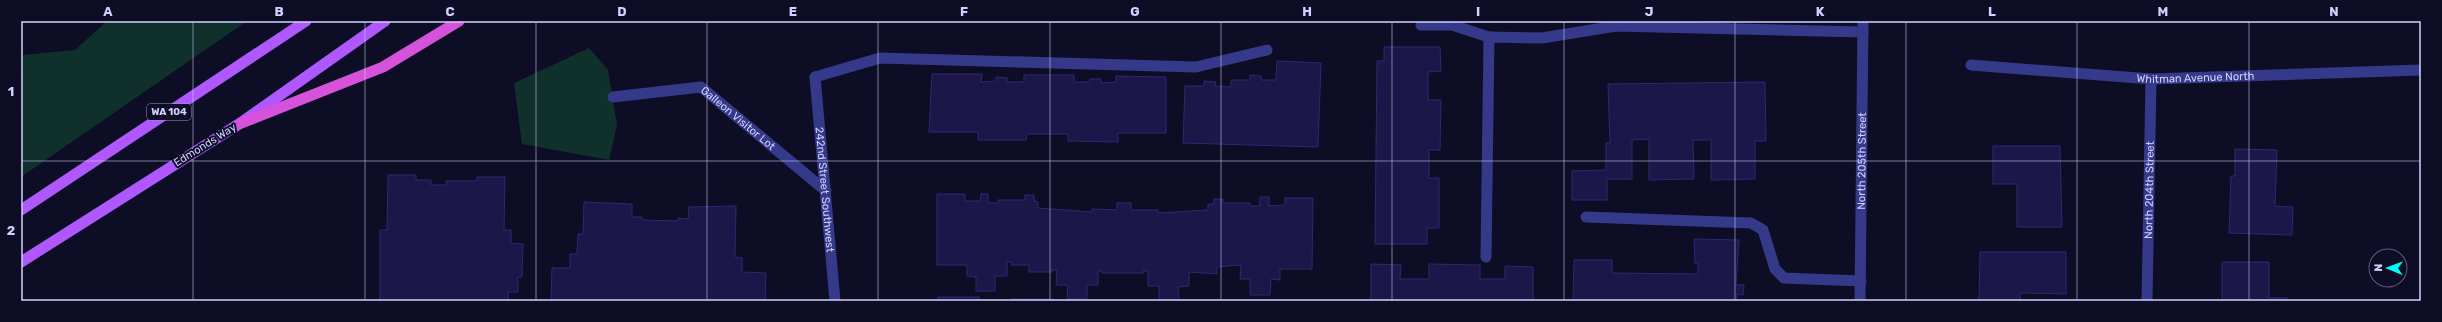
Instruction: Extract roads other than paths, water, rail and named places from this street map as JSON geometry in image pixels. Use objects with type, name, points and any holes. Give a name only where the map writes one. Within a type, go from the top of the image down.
[{"type":"highway","points":[[239,124],[383,67],[459,21]]},
{"type":"main road","name":"WA 104","points":[[21,210],[306,21]]},
{"type":"main road","name":"Edmonds Way","points":[[21,262],[239,124],[385,21]]},
{"type":"street","points":[[1421,25],[1452,25],[1490,38],[1542,38],[1616,23],[1863,27]]},
{"type":"street","name":"North 205th Street","points":[[1860,301],[1863,27]]},
{"type":"street","points":[[1486,257],[1490,38]]},
{"type":"street","name":"242nd Street Southwest","points":[[835,301],[815,77],[880,58],[1196,67],[1267,50]]},
{"type":"street","name":"Whitman Avenue North","points":[[1971,65],[2151,79],[2421,70]]},
{"type":"street","name":"North 204th Street","points":[[2147,301],[2151,79]]},
{"type":"street","name":"Galleon Visitor Lot","points":[[612,97],[702,87],[826,191]]},
{"type":"street","points":[[1586,217],[1751,223],[1762,230],[1775,269],[1784,278],[1860,281]]}]
